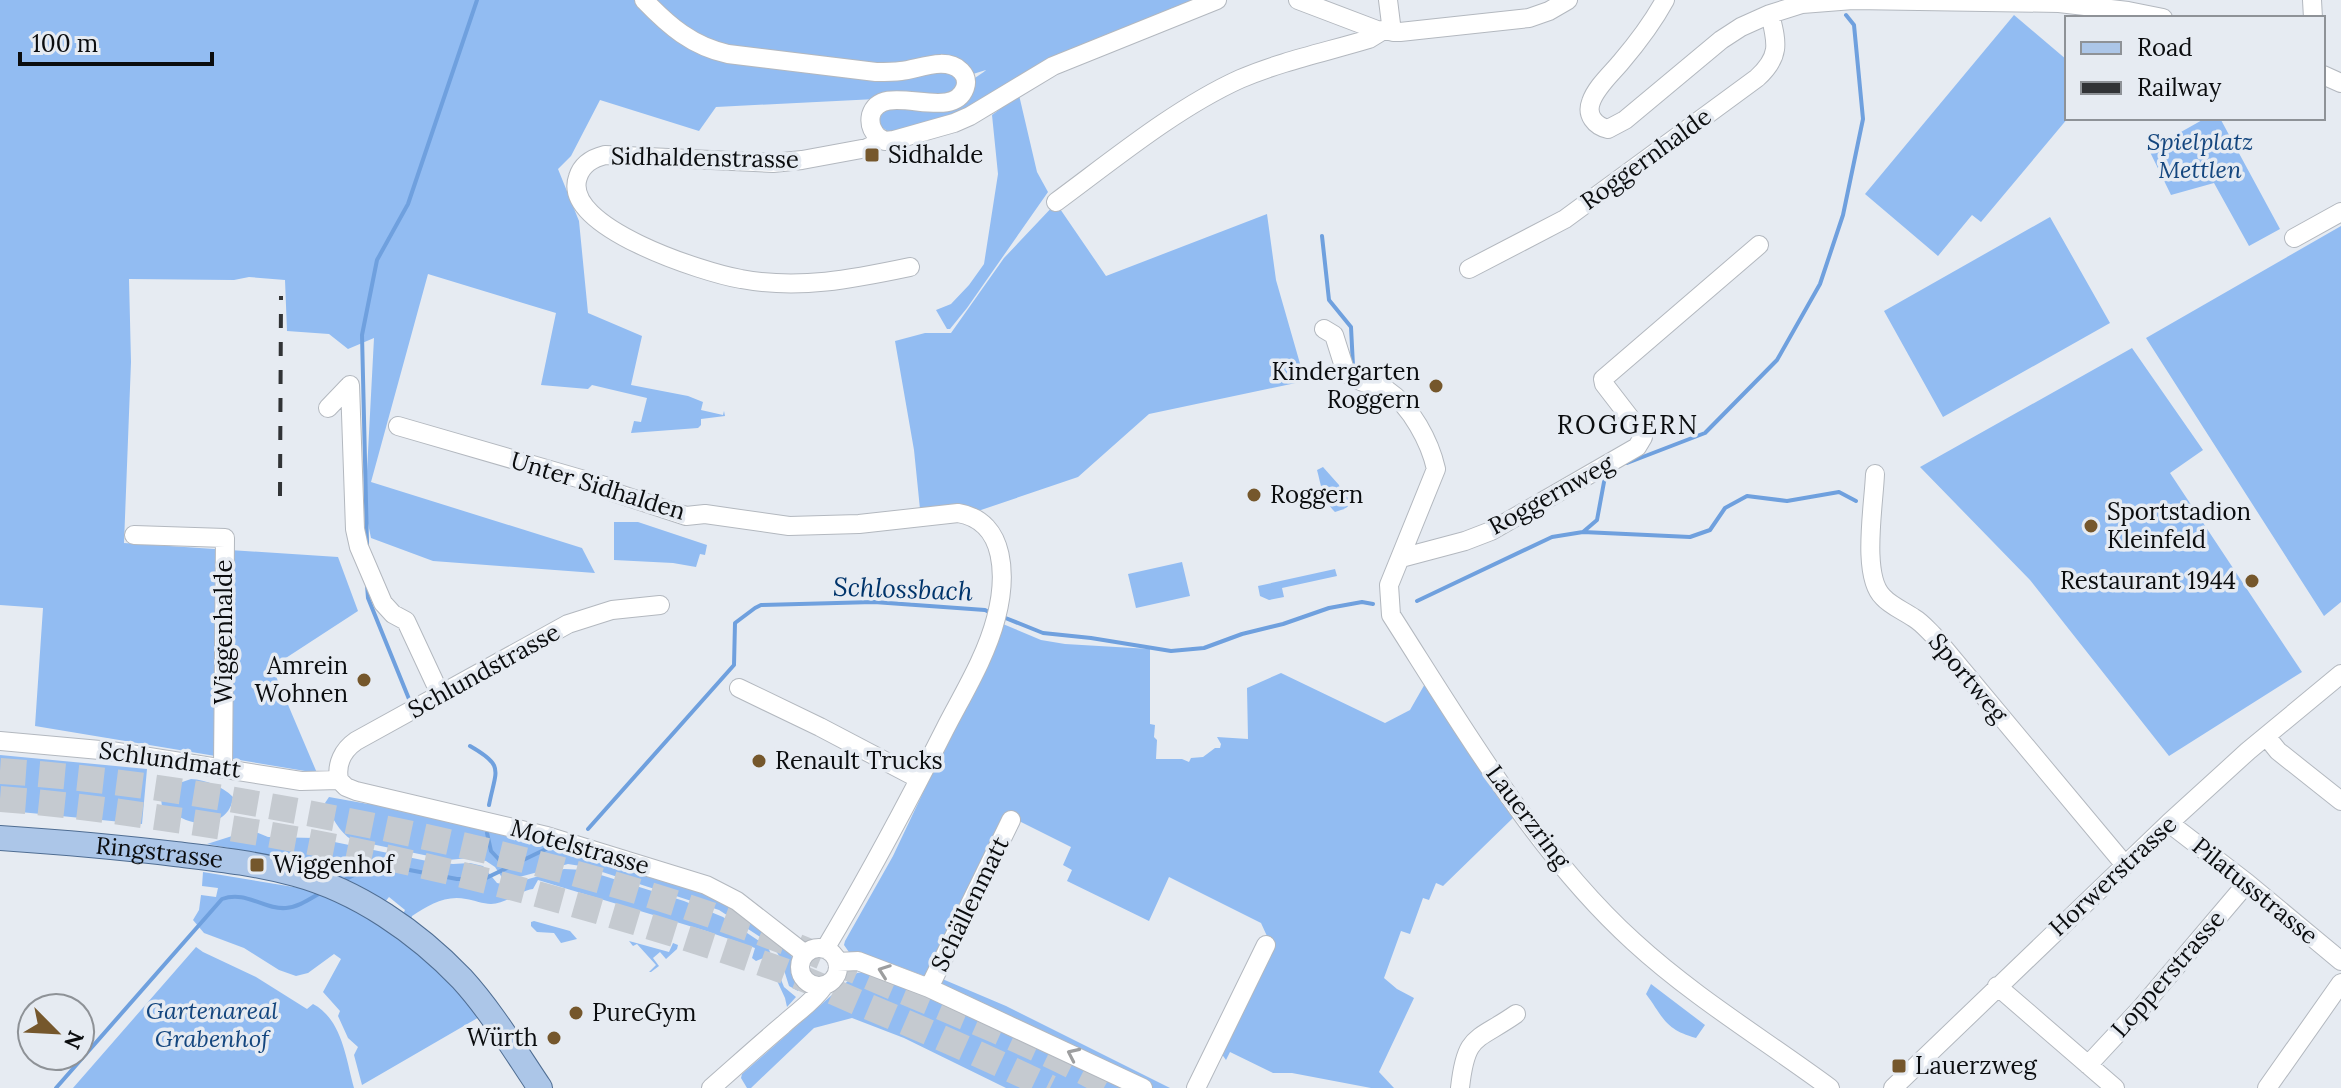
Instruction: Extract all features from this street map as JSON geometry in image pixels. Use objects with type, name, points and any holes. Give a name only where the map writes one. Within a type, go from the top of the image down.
[{"type":"main road","name":"Ringstrasse","points":[[0,838],[226,859],[296,874],[347,894],[410,933],[454,971],[488,1012],[540,1088]]},
{"type":"street","points":[[644,0],[684,37],[718,52],[876,72],[944,64],[962,72],[966,79],[965,87],[960,96],[952,101],[893,100],[878,104],[871,118],[873,130],[885,141],[954,123],[1053,66],[1217,0]]},
{"type":"street","points":[[1298,0],[1387,32]]},
{"type":"street","points":[[1387,32],[1388,0]]},
{"type":"street","points":[[1056,202],[1169,121],[1225,86],[1271,67],[1387,32],[1529,18],[1568,0]]},
{"type":"street","points":[[1665,0],[1632,49],[1593,96],[1590,115],[1600,128],[1615,127],[1741,27],[1794,6],[1821,2],[2059,3],[2153,16]]},
{"type":"street","name":"Roggernhalde","points":[[1469,269],[1565,219],[1757,78],[1768,68],[1777,47],[1770,14]]},
{"type":"street","name":"Sidhaldenstrasse","points":[[878,137],[867,148],[773,163],[605,155],[593,159],[581,171],[577,194],[591,214],[625,236],[667,257],[711,273],[754,281],[809,284],[849,280],[910,267]]},
{"type":"street","points":[[2294,238],[2341,212]]},
{"type":"street","name":"Roggernweg","points":[[1401,558],[1491,531],[1637,447],[1643,437],[1641,432],[1603,379],[1759,245]]},
{"type":"street","points":[[1324,329],[1334,335],[1346,373],[1384,388],[1396,397],[1410,413],[1433,456],[1436,469],[1401,558]]},
{"type":"street","points":[[328,408],[350,385],[355,529],[363,557],[383,603],[393,614],[406,621],[440,694]]},
{"type":"street","name":"Unter Sidhalden","points":[[398,426],[605,486],[613,492],[686,516],[705,514],[769,525],[804,526],[859,524],[939,514],[968,515],[983,522],[995,540],[1001,562],[997,614],[975,669],[831,956]]},
{"type":"street","name":"Sportweg","points":[[1875,474],[1871,553],[1873,578],[1879,594],[1916,619],[1933,635],[2125,865]]},
{"type":"street","name":"Wiggenhalde","points":[[134,535],[225,538],[223,768]]},
{"type":"street","name":"Lauerzring","points":[[1401,558],[1389,585],[1391,615],[1518,809],[1603,912],[1651,956],[1830,1088]]},
{"type":"street","name":"Schlundstrasse","points":[[339,780],[340,762],[350,745],[568,624],[612,610],[660,605]]},
{"type":"street","name":"Horwerstrasse","points":[[1893,1088],[2169,823],[2341,674]]},
{"type":"street","points":[[739,688],[919,779]]},
{"type":"street","points":[[2266,736],[2278,751],[2341,801]]},
{"type":"street","name":"Schlundmatt","points":[[0,741],[73,746],[301,781],[339,780]]},
{"type":"street","name":"Motelstrasse","points":[[339,780],[356,791],[547,836],[706,885],[737,901],[805,954]]},
{"type":"street","name":"Schällenmatt","points":[[929,988],[1011,820]]},
{"type":"street","name":"Pilatusstrasse","points":[[2169,823],[2341,961]]},
{"type":"street","name":"Lopperstrasse","points":[[2088,1065],[2141,1008],[2247,883]]},
{"type":"street","points":[[1196,1088],[1266,945]]},
{"type":"street","points":[[711,1088],[816,998],[815,984],[800,968],[805,954],[818,948],[831,956],[858,961],[929,988],[1143,1088]]},
{"type":"street","points":[[815,984],[834,979],[837,973],[831,956]]},
{"type":"street","points":[[2267,1088],[2341,983]]},
{"type":"street","points":[[1997,986],[2115,1088]]},
{"type":"street","points":[[1460,1088],[1464,1057],[1478,1036],[1516,1014]]},
{"type":"street","points":[[729,1072],[741,1088]]},
{"type":"green space","points":[[0,0],[639,0],[694,49],[941,69],[960,77],[955,95],[716,107],[699,131],[600,100],[571,156],[558,169],[579,221],[588,313],[642,336],[631,385],[688,396],[703,402],[701,410],[723,415],[724,411],[725,416],[701,419],[698,428],[631,433],[634,421],[641,422],[647,398],[592,385],[588,389],[541,385],[556,313],[428,274],[371,482],[582,548],[595,573],[433,561],[371,538],[365,509],[374,338],[348,349],[329,334],[287,331],[285,280],[249,277],[234,280],[129,279],[131,362],[124,543],[338,557],[358,611],[272,667],[317,773],[35,726],[43,608],[0,605]]},
{"type":"green space","points":[[649,0],[1195,0],[968,112],[891,133],[880,124],[881,116],[886,111],[924,106],[986,70],[973,74],[899,67],[705,43]]},
{"type":"green space","points":[[2014,15],[2065,58],[2066,120],[1981,222],[1972,215],[1938,256],[1865,194]]},
{"type":"green space","points":[[1019,95],[1037,172],[1048,192],[967,308],[947,329],[936,310],[951,304],[984,264],[998,174],[992,115]]},
{"type":"green space","name":"Spielplatz Mettlen","points":[[2202,120],[2221,120],[2280,229],[2249,246],[2214,183],[2171,195],[2149,150]]},
{"type":"green space","points":[[1056,203],[1106,276],[1267,214],[1276,280],[1305,381],[1149,414],[1078,477],[981,510],[920,509],[914,450],[895,341],[925,333],[951,333],[1004,258]]},
{"type":"green space","points":[[2050,217],[2110,323],[1943,417],[1884,311]]},
{"type":"green space","name":"Sportstadion Kleinfeld","points":[[2341,226],[2341,602],[2324,616],[2146,338]]},
{"type":"green space","name":"Sportstadion Kleinfeld","points":[[2132,348],[2203,450],[2170,473],[2302,672],[2169,756],[2030,580],[1920,467]]},
{"type":"green space","points":[[1323,467],[1339,485],[1341,493],[1350,499],[1346,508],[1335,512],[1328,503],[1317,470]]},
{"type":"green space","points":[[614,522],[638,522],[707,545],[705,555],[700,554],[696,567],[614,560]]},
{"type":"green space","points":[[1182,562],[1190,596],[1136,608],[1128,574]]},
{"type":"green space","points":[[1335,569],[1337,576],[1282,588],[1284,597],[1269,600],[1260,596],[1258,586]]},
{"type":"green space","points":[[1003,624],[1041,640],[1150,649],[1150,724],[1155,725],[1156,759],[1189,762],[1191,758],[1203,757],[1220,748],[1217,737],[1248,739],[1247,688],[1281,673],[1385,723],[1410,710],[1426,682],[1515,816],[1443,886],[1436,883],[1429,900],[1423,898],[1410,934],[1401,931],[1384,978],[1414,998],[1379,1072],[1394,1088],[1371,1088],[1292,1073],[1273,1073],[1230,1052],[1226,1060],[1221,1053],[1272,947],[1261,923],[1169,877],[1149,921],[1067,881],[1072,870],[1063,865],[1071,847],[1009,816],[927,977],[895,965],[851,955],[844,945],[845,941],[893,856]]},
{"type":"green space","points":[[0,755],[147,769],[142,824],[0,810]]},
{"type":"green space","points":[[191,779],[214,784],[233,797],[223,816],[209,822],[194,822],[162,807],[165,788]]},
{"type":"green space","points":[[329,797],[368,804],[371,801],[542,842],[715,895],[789,951],[794,961],[798,991],[789,986],[780,957],[771,944],[719,910],[587,867],[568,864],[508,880],[503,879],[495,867],[486,861],[469,858],[448,860],[352,840],[330,814],[325,803]]},
{"type":"green space","points":[[251,830],[268,837],[315,838],[427,861],[470,863],[483,866],[497,883],[507,885],[564,869],[585,870],[684,901],[723,917],[768,947],[784,987],[796,997],[787,1007],[766,957],[756,961],[752,958],[755,948],[538,880],[533,889],[502,902],[491,904],[458,898],[444,900],[418,912],[411,920],[403,914],[405,910],[389,897],[385,902],[299,864],[207,844]]},
{"type":"green space","points":[[203,872],[312,890],[358,912],[392,931],[427,958],[481,1016],[362,1085],[354,1055],[358,1047],[348,1038],[338,1016],[340,1011],[323,992],[341,959],[334,954],[308,973],[296,976],[279,970],[244,948],[204,933],[193,920],[199,910],[201,895],[216,897],[218,888],[202,886]]},
{"type":"green space","points":[[534,921],[570,931],[577,939],[561,943],[554,933],[537,932],[531,926]]},
{"type":"green space","points":[[629,941],[669,952],[673,943],[678,945],[666,959],[660,952],[653,958],[659,966],[649,972],[656,965],[637,944],[633,946]]},
{"type":"green space","name":"Gartenareal Grabenhof","points":[[196,947],[256,977],[307,1009],[313,1004],[323,1011],[337,1030],[354,1088],[73,1088],[87,1072],[96,1072],[96,1062]]},
{"type":"green space","points":[[863,972],[927,996],[1123,1088],[1006,1088],[904,1038],[852,1018],[814,1028],[751,1088],[747,1088],[742,1074],[857,973]]},
{"type":"green space","points":[[940,978],[1006,1006],[1170,1088],[1150,1088],[942,989]]},
{"type":"green space","points":[[1651,984],[1705,1025],[1696,1038],[1677,1031],[1666,1022],[1646,994]]},
{"type":"waterway","points":[[367,544],[362,335],[377,260],[408,204],[477,0]]},
{"type":"waterway","points":[[1627,463],[1705,433],[1777,360],[1820,284],[1843,215],[1863,119],[1854,25],[1846,15]]},
{"type":"waterway","points":[[1322,236],[1329,300],[1351,327],[1353,366]]},
{"type":"waterway","points":[[1417,601],[1552,537],[1583,532],[1597,520],[1609,471]]},
{"type":"waterway","points":[[1583,532],[1690,537],[1710,530],[1725,508],[1747,496],[1787,501],[1839,492],[1856,501]]},
{"type":"waterway","points":[[367,585],[368,598],[409,699]]},
{"type":"waterway","name":"Schlossbach","points":[[588,829],[734,665],[735,623],[755,608],[761,605],[874,602],[985,610],[991,613]]},
{"type":"waterway","name":"Schlossbach","points":[[1003,617],[1043,633],[1171,651],[1204,648],[1329,608],[1362,602],[1373,604]]},
{"type":"waterway","points":[[470,746],[489,759],[495,770],[489,805]]},
{"type":"waterway","points":[[487,833],[491,851],[507,868]]},
{"type":"waterway","points":[[340,882],[368,868],[383,865],[457,879],[484,879],[546,849]]},
{"type":"waterway","points":[[56,1088],[222,899],[247,898],[286,908],[322,892]]},
{"type":"tunnel","points":[[0,771],[135,785],[269,806],[400,831],[598,880],[726,920],[802,949],[1008,1036],[1114,1088]]},
{"type":"tunnel","points":[[0,799],[122,812],[317,843],[548,897],[784,971],[1050,1088]]},
{"type":"railway","points":[[280,496],[281,296]]},
{"type":"place","name":"Sidhalde","points":[[872,155]]},
{"type":"place","name":"Kindergarten Roggern","points":[[1436,386]]},
{"type":"place","name":"Roggern","points":[[1254,495]]},
{"type":"place","name":"Sportstadion Kleinfeld","points":[[2091,526]]},
{"type":"place","name":"Restaurant 1944","points":[[2252,581]]},
{"type":"place","name":"Amrein Wohnen","points":[[364,680]]},
{"type":"place","name":"Renault Trucks","points":[[759,761]]},
{"type":"place","name":"Wiggenhof","points":[[257,865]]},
{"type":"place","name":"PureGym","points":[[576,1013]]},
{"type":"place","name":"Würth","points":[[554,1038]]},
{"type":"place","name":"Lauerzweg","points":[[1899,1066]]},
{"type":"district","name":"ROGGERN","points":[[1628,425]]}]
